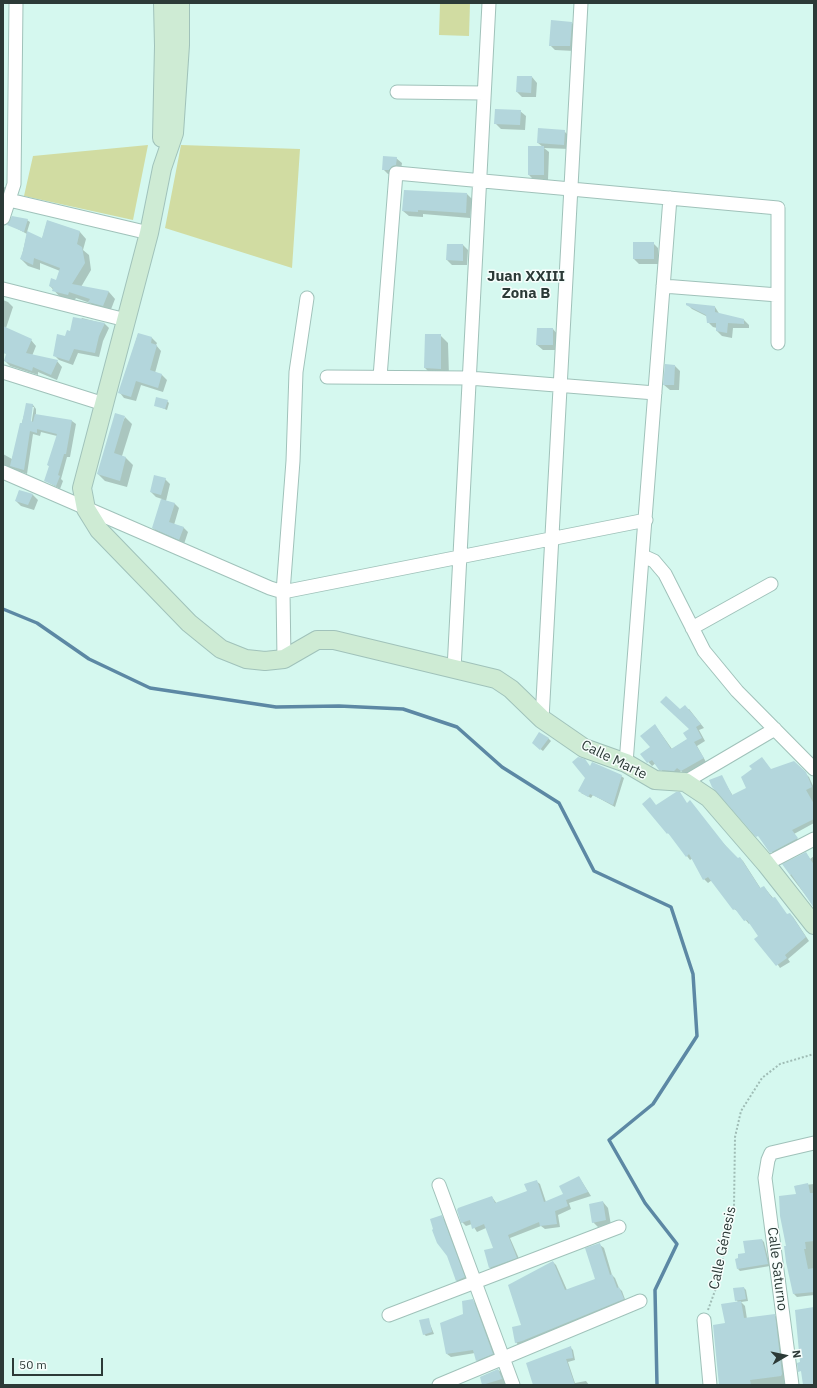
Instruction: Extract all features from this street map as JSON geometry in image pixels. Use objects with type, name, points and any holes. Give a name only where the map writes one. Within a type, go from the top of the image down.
[{"type":"street","points":[[3,218],[9,200],[8,182],[16,3]]},
{"type":"street","points":[[162,168],[164,46],[163,3]]},
{"type":"street","points":[[180,3],[180,46],[174,133],[162,168],[149,233],[82,488],[86,509],[99,530],[189,623],[221,649],[246,660],[265,661],[284,659],[283,592],[293,461],[296,372],[307,298]]},
{"type":"street","points":[[454,669],[489,3]]},
{"type":"street","points":[[542,719],[581,3]]},
{"type":"street","points":[[397,92],[484,93]]},
{"type":"street","points":[[380,377],[396,173],[778,208],[778,343]]},
{"type":"street","points":[[626,763],[670,198]]},
{"type":"street","points":[[9,200],[149,233]]},
{"type":"street","points":[[663,286],[778,295]]},
{"type":"street","points":[[3,289],[126,320]]},
{"type":"street","points":[[3,372],[104,404]]},
{"type":"street","points":[[328,377],[469,378],[655,393]]},
{"type":"street","points":[[3,472],[86,509],[283,592],[646,520]]},
{"type":"street","points":[[643,556],[654,561],[666,574],[704,651],[737,691],[814,770]]},
{"type":"street","points":[[692,628],[771,584]]},
{"type":"street","name":"Calle Marte","points":[[284,659],[317,640],[334,640],[496,679],[511,689],[542,719],[584,748],[626,763],[655,780],[685,782],[709,798],[766,864],[814,925]]},
{"type":"street","points":[[685,782],[775,729]]},
{"type":"street","points":[[766,864],[814,839]]},
{"type":"street","name":"Calle Saturno","points":[[792,1385],[765,1178],[768,1160],[771,1153],[814,1144]]},
{"type":"street","points":[[438,1185],[513,1385]]},
{"type":"street","points":[[389,1315],[474,1281],[619,1227]]},
{"type":"street","points":[[439,1385],[640,1301]]},
{"type":"street","points":[[704,1320],[710,1385]]},
{"type":"path","name":"Calle Génesis","points":[[704,1320],[720,1277],[727,1231],[734,1207],[735,1137],[741,1111],[762,1078],[780,1064],[814,1054]]},
{"type":"green space","points":[[440,3],[470,3],[469,36],[439,35]]},
{"type":"green space","points":[[148,145],[133,220],[24,196],[33,156]]},
{"type":"green space","points":[[181,145],[300,149],[292,268],[165,228]]},
{"type":"building","points":[[551,20],[572,22],[570,46],[549,46]]},
{"type":"building","points":[[517,76],[532,76],[531,93],[516,92]]},
{"type":"building","points":[[495,109],[521,110],[520,125],[494,124]]},
{"type":"building","points":[[538,128],[565,130],[564,145],[537,143]]},
{"type":"building","points":[[528,146],[544,146],[544,175],[528,175]]},
{"type":"building","points":[[383,156],[397,157],[396,165],[392,166],[389,170],[382,170]]},
{"type":"building","points":[[404,190],[467,193],[466,213],[418,210],[418,212],[402,211]]},
{"type":"building","points":[[12,216],[28,219],[24,232],[7,225]]},
{"type":"building","points":[[47,220],[80,231],[77,244],[82,247],[85,263],[72,284],[109,291],[103,306],[88,302],[90,299],[69,292],[68,295],[52,291],[53,288],[49,286],[51,278],[56,280],[60,268],[34,258],[33,265],[20,259],[27,231],[42,238]]},
{"type":"building","points":[[633,242],[654,242],[654,259],[633,259]]},
{"type":"building","points":[[447,244],[463,244],[463,261],[446,260]]},
{"type":"building","points":[[686,303],[715,306],[715,312],[744,319],[744,324],[728,323],[727,333],[716,331],[716,323],[707,323],[706,315],[686,305]]},
{"type":"building","points":[[73,317],[105,323],[99,336],[95,353],[74,349],[69,361],[53,356],[57,334],[65,336],[67,330],[70,331]]},
{"type":"building","points":[[3,326],[32,339],[26,353],[58,360],[51,375],[33,367],[32,371],[4,361],[6,354],[3,353]]},
{"type":"building","points":[[537,328],[553,328],[553,345],[536,345]]},
{"type":"building","points":[[138,333],[152,337],[151,343],[157,345],[150,370],[162,374],[158,388],[136,381],[131,397],[118,393]]},
{"type":"building","points":[[425,334],[441,334],[441,369],[424,368]]},
{"type":"building","points":[[665,364],[675,365],[674,385],[663,385]]},
{"type":"building","points":[[156,397],[168,400],[165,409],[154,406]]},
{"type":"building","points":[[26,403],[33,404],[31,421],[33,422],[35,414],[72,420],[66,454],[64,454],[58,475],[60,476],[56,486],[44,481],[49,466],[47,465],[57,434],[37,429],[37,433],[30,431],[24,470],[10,466]]},
{"type":"building","points":[[115,413],[125,416],[114,453],[126,457],[120,481],[97,474]]},
{"type":"building","points":[[154,475],[166,478],[161,495],[150,492]]},
{"type":"building","points":[[19,490],[33,494],[28,505],[15,501]]},
{"type":"building","points":[[161,499],[175,503],[169,522],[184,527],[179,540],[152,528]]},
{"type":"building","points":[[666,696],[680,709],[685,705],[701,724],[696,727],[702,738],[694,742],[704,758],[681,771],[677,768],[674,771],[659,770],[652,760],[647,763],[640,754],[650,747],[640,736],[655,724],[671,749],[687,739],[683,733],[689,729],[660,702]]},
{"type":"building","points":[[539,732],[549,738],[540,750],[532,743]]},
{"type":"building","points":[[578,757],[585,759],[590,766],[592,762],[622,775],[613,805],[590,794],[588,797],[578,791],[585,778],[572,762]]},
{"type":"building","points":[[762,757],[771,769],[794,761],[806,772],[812,787],[806,790],[814,804],[814,819],[792,830],[798,838],[770,853],[758,836],[756,837],[712,787],[709,780],[722,775],[732,795],[746,788],[741,777],[752,769],[749,766]]},
{"type":"building","points":[[676,792],[680,792],[687,803],[690,800],[726,846],[738,858],[740,857],[760,888],[764,886],[772,898],[775,897],[787,914],[790,913],[806,937],[785,955],[787,958],[776,966],[754,939],[758,936],[747,920],[744,921],[735,909],[733,910],[708,877],[703,880],[689,854],[686,857],[668,833],[667,834],[642,804],[650,797],[656,805]]},
{"type":"building","points":[[806,852],[814,865],[814,908],[791,874],[790,875],[782,864]]},
{"type":"building","points":[[579,1176],[588,1192],[566,1200],[568,1206],[555,1211],[557,1224],[540,1226],[539,1222],[508,1235],[517,1258],[489,1268],[484,1250],[493,1248],[484,1224],[472,1229],[470,1220],[461,1223],[457,1210],[458,1208],[492,1196],[495,1203],[527,1191],[524,1184],[537,1180],[544,1202],[563,1194],[559,1186]]},
{"type":"building","points":[[808,1183],[810,1193],[814,1193],[814,1241],[805,1242],[806,1249],[804,1249],[808,1269],[814,1268],[814,1292],[793,1294],[786,1262],[784,1246],[786,1246],[780,1216],[779,1196],[796,1194],[794,1186]]},
{"type":"building","points":[[603,1201],[606,1220],[592,1223],[589,1204]]},
{"type":"building","points":[[442,1215],[465,1277],[456,1281],[447,1256],[437,1243],[432,1230],[430,1219]]},
{"type":"building","points":[[762,1239],[768,1264],[737,1269],[735,1259],[738,1258],[738,1254],[745,1253],[743,1241]]},
{"type":"building","points":[[600,1243],[610,1275],[612,1274],[617,1288],[619,1287],[624,1299],[515,1343],[512,1327],[521,1325],[508,1285],[553,1261],[565,1290],[595,1279],[585,1248]]},
{"type":"building","points":[[744,1287],[746,1299],[735,1301],[733,1288]]},
{"type":"building","points":[[473,1299],[493,1354],[476,1361],[473,1350],[446,1354],[440,1323],[463,1314],[462,1301]]},
{"type":"building","points":[[741,1301],[744,1318],[775,1314],[782,1374],[781,1376],[750,1380],[751,1385],[719,1385],[713,1325],[725,1323],[721,1304]]},
{"type":"building","points":[[814,1307],[814,1385],[803,1385],[801,1371],[798,1372],[797,1363],[800,1362],[795,1310]]},
{"type":"building","points":[[429,1318],[432,1332],[423,1335],[419,1320]]},
{"type":"building","points":[[571,1346],[573,1358],[566,1359],[575,1385],[533,1385],[526,1363]]},
{"type":"building","points":[[498,1369],[502,1379],[482,1385],[480,1377]]},
{"type":"waterway","points":[[3,609],[37,623],[89,659],[150,688],[276,707],[339,706],[403,709],[457,727],[502,767],[559,803],[594,871],[671,907],[693,974],[697,1036],[653,1104],[609,1140],[645,1203],[677,1244],[655,1290],[657,1385]]},
{"type":"district","name":"Juan XXIII Zona B","points":[[526,286]]}]
